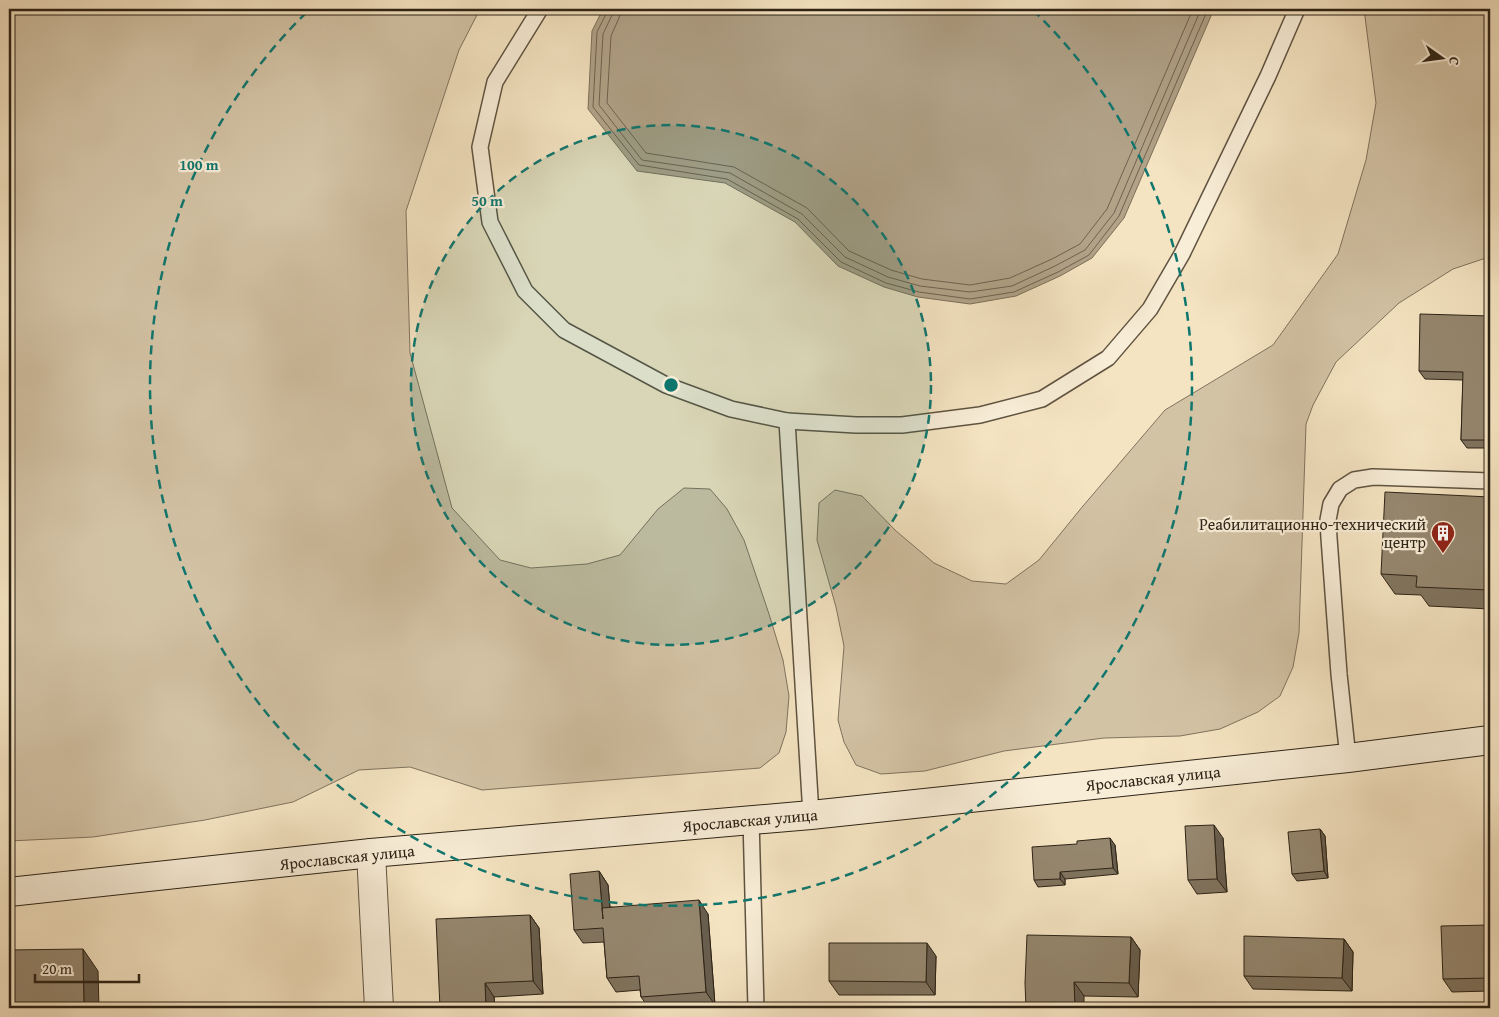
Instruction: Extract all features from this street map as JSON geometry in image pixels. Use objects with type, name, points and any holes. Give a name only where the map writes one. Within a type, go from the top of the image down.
[{"type":"main road","name":"Ярославская улица","points":[[9,892],[371,854],[811,814],[1348,758],[1490,740]]},
{"type":"main road","points":[[371,854],[379,1008]]},
{"type":"lane","points":[[540,9],[496,82],[480,147],[490,222],[525,291],[564,330],[666,385],[731,409],[787,420],[856,425],[902,425],[980,415],[1042,399],[1108,358],[1150,309],[1182,254],[1268,76],[1297,9]]},
{"type":"lane","points":[[787,420],[811,814]]},
{"type":"lane","points":[[1348,758],[1339,674],[1329,538],[1328,520],[1331,504],[1340,489],[1354,480],[1373,477],[1490,481]]},
{"type":"lane","points":[[751,819],[756,1008]]},
{"type":"shaded area","points":[[9,9],[480,9],[459,50],[406,211],[410,353],[452,508],[500,560],[531,568],[587,564],[620,555],[658,509],[684,488],[710,489],[727,509],[744,540],[783,660],[789,696],[786,732],[779,753],[760,768],[482,790],[410,767],[359,770],[293,802],[205,820],[93,837],[9,841]]},
{"type":"shaded area","points":[[1364,9],[1490,9],[1490,258],[1453,269],[1399,303],[1336,362],[1313,405],[1306,424],[1299,633],[1293,667],[1280,696],[1258,712],[1220,729],[1180,736],[1104,738],[1004,751],[925,771],[881,774],[856,765],[844,742],[838,720],[844,646],[836,607],[817,540],[819,503],[835,490],[862,496],[896,531],[934,563],[972,581],[1006,584],[1039,560],[1165,410],[1273,345],[1338,254],[1366,160],[1376,103]]},
{"type":"water","points":[[603,9],[1214,9],[1124,218],[1092,258],[1060,276],[1016,296],[970,304],[918,297],[884,287],[838,266],[795,222],[725,183],[637,171],[588,109],[592,31]]},
{"type":"building","points":[[1420,314],[1490,316],[1490,440],[1461,440],[1463,372],[1419,371]]},
{"type":"building","name":"Реабилитационно-технический центр","points":[[1385,492],[1490,497],[1490,590],[1416,587],[1417,576],[1381,574]]},
{"type":"building","points":[[1488,789],[1490,789],[1490,827]]},
{"type":"building","points":[[1214,825],[1217,879],[1188,880],[1185,826]]},
{"type":"building","points":[[1320,829],[1324,871],[1292,874],[1288,832]]},
{"type":"building","points":[[1110,838],[1113,868],[1060,872],[1060,879],[1034,880],[1032,847],[1077,844],[1077,841]]},
{"type":"building","points":[[599,871],[602,908],[699,900],[706,992],[641,997],[639,976],[607,978],[603,928],[574,930],[570,874]]},
{"type":"building","points":[[530,915],[533,981],[485,983],[486,1008],[440,1008],[436,919]]},
{"type":"building","points":[[1490,925],[1490,978],[1443,979],[1441,926]]},
{"type":"building","points":[[1027,935],[1131,937],[1129,983],[1074,982],[1075,1008],[1026,1008]]},
{"type":"building","points":[[1244,936],[1344,939],[1342,978],[1244,976]]},
{"type":"building","points":[[829,943],[927,943],[926,982],[829,981]]},
{"type":"building","points":[[83,949],[84,1008],[9,1008],[9,950]]},
{"type":"building","points":[[813,1004],[813,1008],[780,1008],[780,1005]]},
{"type":"place","name":"Реабилитационно-технический центр","points":[[1443,554]]}]
